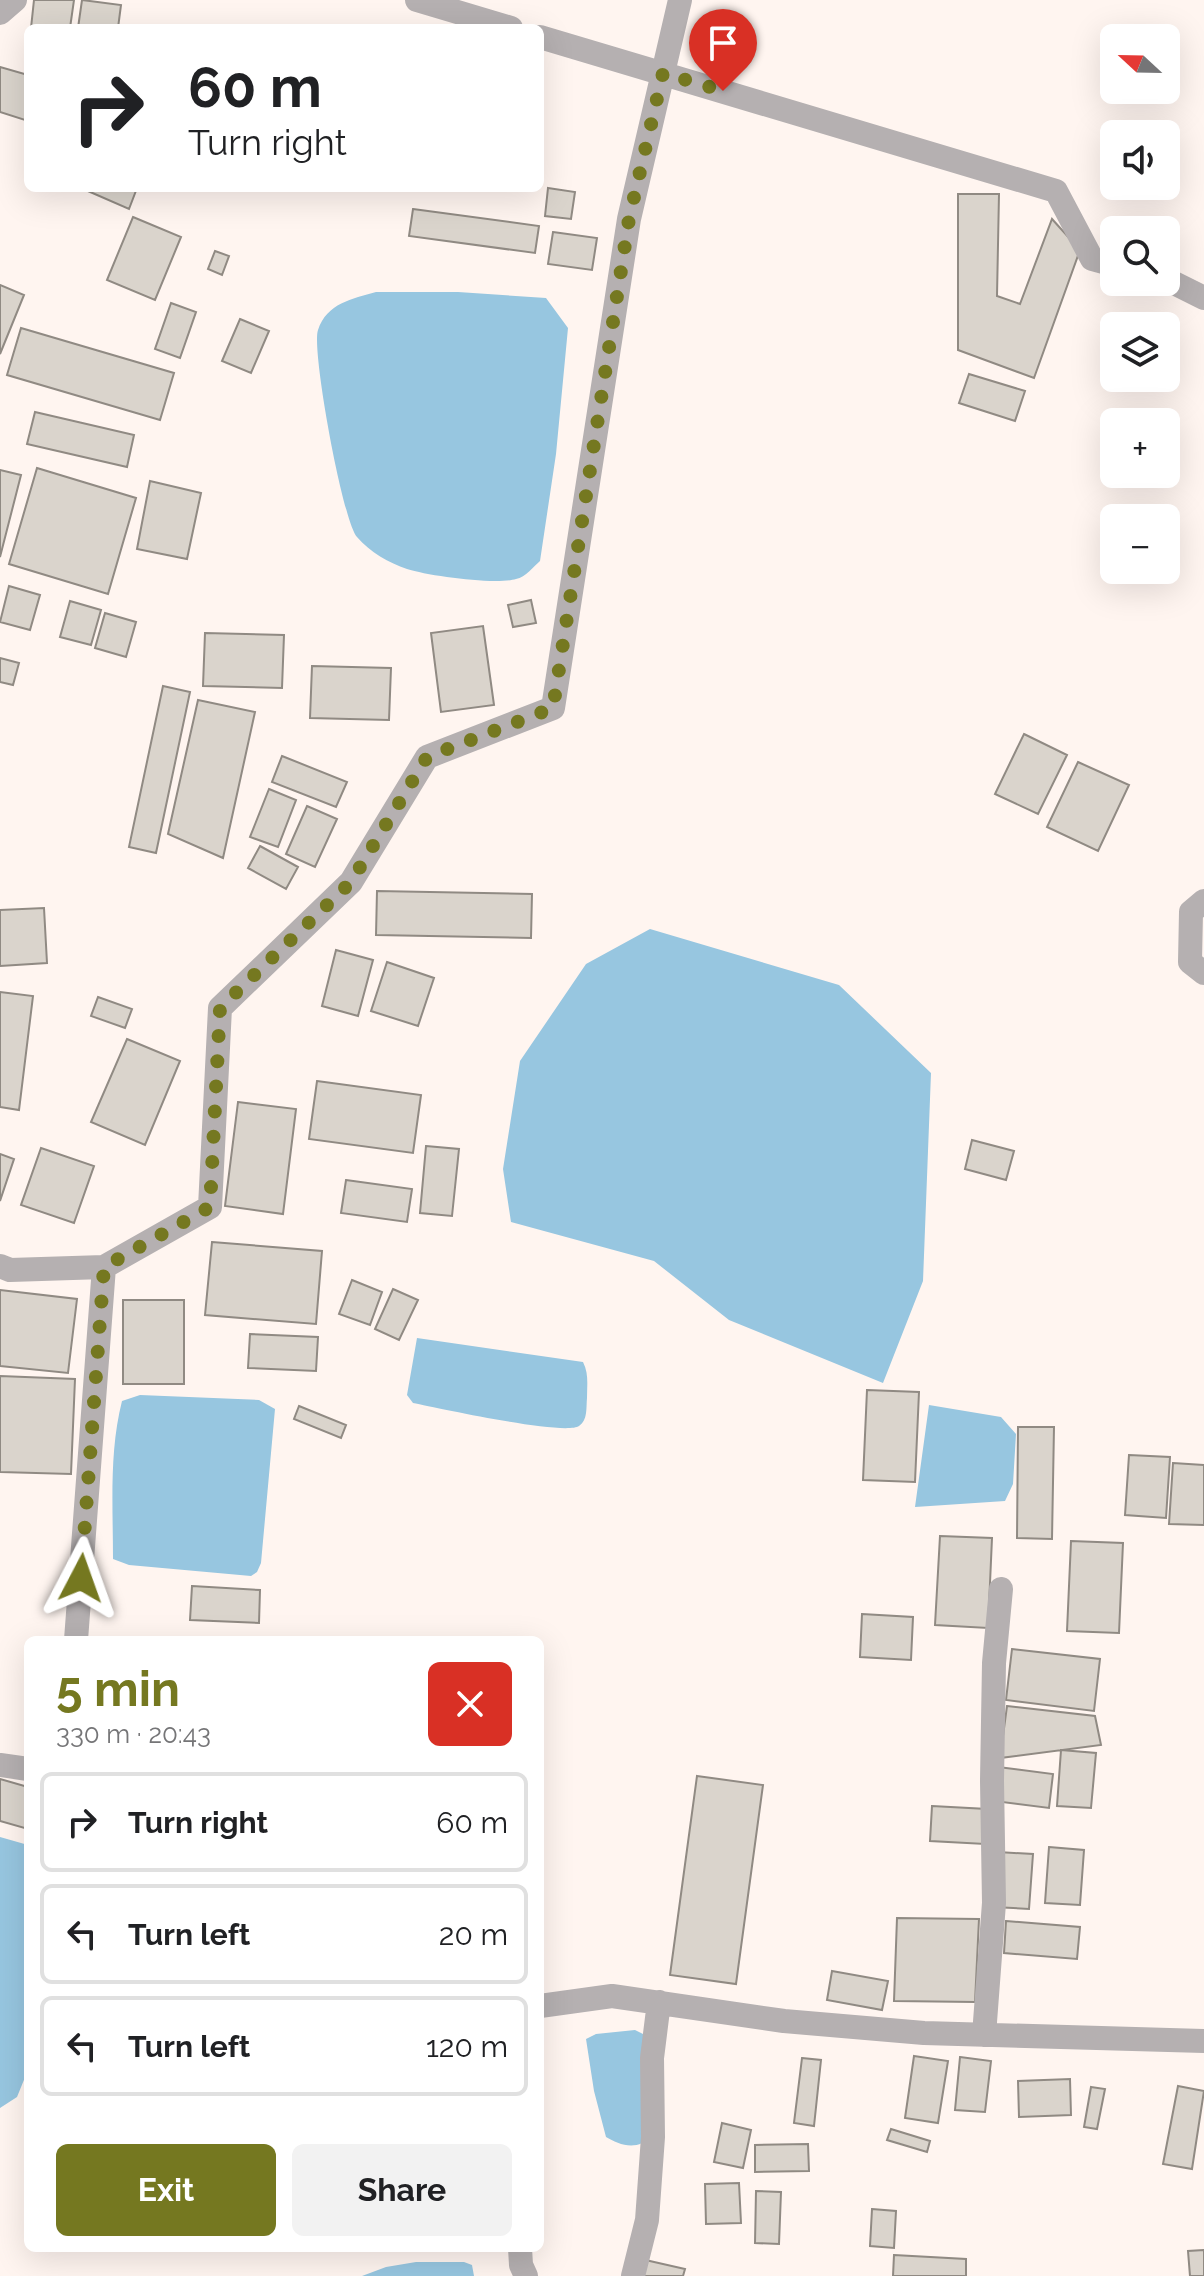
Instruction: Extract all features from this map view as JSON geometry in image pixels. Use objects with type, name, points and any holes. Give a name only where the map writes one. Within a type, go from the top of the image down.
[{"type":"street","points":[[0,13],[15,0]]},
{"type":"street","points":[[417,0],[498,24]]},
{"type":"street","points":[[0,1266],[10,1270],[104,1267],[210,1207],[220,1008],[351,882],[427,757],[553,708],[629,219],[680,0]]},
{"type":"street","points":[[544,38],[1056,191],[1092,259],[1100,261]]},
{"type":"street","points":[[1180,286],[1204,298]]},
{"type":"street","points":[[1204,901],[1191,912],[1190,962],[1204,973]]},
{"type":"street","points":[[76,1636],[104,1267]]},
{"type":"street","points":[[984,2035],[994,1903],[994,1663],[1001,1589]]},
{"type":"street","points":[[0,1765],[24,1768]]},
{"type":"street","points":[[544,2005],[612,1996],[784,2021],[924,2033],[1204,2041]]},
{"type":"street","points":[[633,2276],[647,2220],[653,2137],[652,2058],[659,2002]]},
{"type":"street","points":[[520,2252],[526,2276]]},
{"type":"water","points":[[376,292],[458,292],[546,298],[568,328],[556,454],[540,561],[523,576],[506,581],[478,580],[417,572],[387,560],[357,537],[344,501],[330,435],[319,368],[318,330],[334,308]]},
{"type":"water","points":[[650,929],[839,985],[931,1073],[923,1281],[883,1383],[729,1320],[654,1261],[511,1222],[503,1169],[520,1061],[586,964]]},
{"type":"water","points":[[417,1338],[583,1362],[587,1380],[584,1420],[579,1426],[550,1427],[413,1403],[407,1395]]},
{"type":"water","points":[[140,1395],[259,1400],[275,1409],[261,1563],[251,1576],[129,1565],[113,1559],[113,1480],[118,1420],[122,1401]]},
{"type":"water","points":[[929,1405],[1001,1417],[1016,1434],[1013,1484],[1005,1501],[915,1507]]},
{"type":"water","points":[[0,1837],[24,1844],[24,2080],[17,2097],[0,2108]]},
{"type":"water","points":[[635,2030],[645,2035],[642,2143],[628,2145],[606,2137],[594,2091],[586,2039],[596,2034]]},
{"type":"water","points":[[416,2262],[464,2262],[472,2265],[474,2276],[362,2276],[386,2267]]},
{"type":"building","points":[[34,0],[74,0],[71,24],[31,24]]},
{"type":"building","points":[[82,0],[121,5],[119,24],[79,24]]},
{"type":"building","points":[[0,67],[24,74],[24,120],[0,112]]},
{"type":"building","points":[[548,188],[575,192],[571,219],[545,216]]},
{"type":"building","points":[[90,192],[135,192],[129,209]]},
{"type":"building","points":[[958,194],[999,194],[997,296],[1020,304],[1052,219],[1080,250],[1034,378],[958,350]]},
{"type":"building","points":[[413,209],[539,226],[535,253],[409,236]]},
{"type":"building","points":[[133,217],[181,237],[155,300],[107,280]]},
{"type":"building","points":[[553,232],[597,238],[592,270],[548,264]]},
{"type":"building","points":[[215,251],[229,256],[222,275],[208,269]]},
{"type":"building","points":[[0,285],[24,295],[0,354]]},
{"type":"building","points":[[171,303],[196,312],[180,358],[155,349]]},
{"type":"building","points":[[240,319],[269,331],[251,373],[222,361]]},
{"type":"building","points":[[21,328],[174,373],[160,420],[7,375]]},
{"type":"building","points":[[969,374],[1025,391],[1015,421],[959,403]]},
{"type":"building","points":[[35,412],[134,435],[127,467],[27,444]]},
{"type":"building","points":[[37,468],[136,498],[108,594],[9,564]]},
{"type":"building","points":[[0,470],[21,475],[0,557]]},
{"type":"building","points":[[150,481],[201,493],[187,559],[137,549]]},
{"type":"building","points":[[9,586],[40,595],[30,630],[0,622]]},
{"type":"building","points":[[531,600],[536,623],[513,627],[508,605]]},
{"type":"building","points":[[70,601],[101,610],[91,645],[60,637]]},
{"type":"building","points":[[105,613],[136,622],[126,657],[95,648]]},
{"type":"building","points":[[483,626],[494,705],[441,712],[431,633]]},
{"type":"building","points":[[205,633],[284,635],[282,688],[203,686]]},
{"type":"building","points":[[0,658],[19,663],[13,685],[0,682]]},
{"type":"building","points":[[312,666],[391,668],[389,720],[310,718]]},
{"type":"building","points":[[163,686],[190,692],[156,853],[129,847]]},
{"type":"building","points":[[198,700],[255,712],[223,858],[168,834]]},
{"type":"building","points":[[1024,734],[1067,755],[1038,814],[995,794]]},
{"type":"building","points":[[282,756],[347,782],[336,807],[272,782]]},
{"type":"building","points":[[1078,762],[1129,785],[1098,851],[1047,827]]},
{"type":"building","points":[[269,789],[296,800],[278,847],[250,837]]},
{"type":"building","points":[[307,806],[337,819],[315,867],[286,854]]},
{"type":"building","points":[[260,846],[298,867],[286,889],[248,868]]},
{"type":"building","points":[[377,891],[532,894],[531,938],[376,935]]},
{"type":"building","points":[[44,908],[47,963],[0,966],[0,910]]},
{"type":"building","points":[[336,950],[373,960],[358,1016],[322,1006]]},
{"type":"building","points":[[387,962],[434,978],[418,1026],[371,1011]]},
{"type":"building","points":[[0,992],[33,996],[19,1110],[0,1107]]},
{"type":"building","points":[[98,997],[132,1009],[125,1028],[91,1016]]},
{"type":"building","points":[[127,1039],[180,1061],[145,1145],[91,1122]]},
{"type":"building","points":[[317,1081],[421,1095],[413,1153],[309,1139]]},
{"type":"building","points":[[238,1102],[296,1109],[283,1214],[225,1206]]},
{"type":"building","points":[[972,1140],[1014,1151],[1006,1180],[965,1169]]},
{"type":"building","points":[[426,1146],[459,1149],[452,1216],[420,1213]]},
{"type":"building","points":[[41,1148],[94,1166],[74,1223],[21,1205]]},
{"type":"building","points":[[0,1154],[14,1159],[0,1201]]},
{"type":"building","points":[[346,1180],[412,1189],[407,1222],[341,1213]]},
{"type":"building","points":[[212,1242],[322,1251],[316,1324],[205,1315]]},
{"type":"building","points":[[352,1280],[382,1292],[370,1325],[339,1314]]},
{"type":"building","points":[[393,1289],[418,1300],[399,1340],[375,1329]]},
{"type":"building","points":[[0,1290],[77,1299],[68,1373],[0,1366]]},
{"type":"building","points":[[123,1300],[184,1300],[184,1384],[123,1384]]},
{"type":"building","points":[[250,1334],[318,1337],[316,1371],[248,1368]]},
{"type":"building","points":[[0,1376],[75,1379],[71,1474],[0,1472]]},
{"type":"building","points":[[867,1390],[919,1392],[915,1482],[863,1480]]},
{"type":"building","points":[[299,1406],[346,1425],[341,1438],[294,1419]]},
{"type":"building","points":[[1018,1427],[1054,1427],[1052,1539],[1017,1538]]},
{"type":"building","points":[[1129,1455],[1170,1457],[1166,1518],[1125,1515]]},
{"type":"building","points":[[1173,1463],[1204,1465],[1204,1525],[1169,1524]]},
{"type":"building","points":[[940,1536],[992,1538],[988,1628],[935,1625]]},
{"type":"building","points":[[1071,1541],[1123,1543],[1119,1633],[1067,1631]]},
{"type":"building","points":[[192,1586],[260,1590],[259,1623],[190,1620]]},
{"type":"building","points":[[862,1614],[913,1617],[911,1660],[860,1657]]},
{"type":"building","points":[[1012,1649],[1100,1659],[1094,1711],[1006,1700]]},
{"type":"building","points":[[1007,1706],[1095,1716],[1101,1745],[1000,1758]]},
{"type":"building","points":[[1061,1750],[1096,1753],[1091,1808],[1057,1806]]},
{"type":"building","points":[[998,1767],[1053,1774],[1049,1808],[994,1801]]},
{"type":"building","points":[[697,1776],[763,1785],[736,1984],[670,1975]]},
{"type":"building","points":[[0,1779],[24,1786],[24,1828],[0,1821]]},
{"type":"building","points":[[932,1806],[987,1809],[985,1844],[930,1841]]},
{"type":"building","points":[[1049,1847],[1084,1850],[1080,1905],[1045,1903]]},
{"type":"building","points":[[998,1852],[1033,1854],[1029,1909],[994,1907]]},
{"type":"building","points":[[897,1918],[979,1919],[975,2002],[894,2001]]},
{"type":"building","points":[[1006,1921],[1080,1927],[1077,1959],[1004,1953]]},
{"type":"building","points":[[832,1971],[888,1981],[882,2010],[827,2000]]},
{"type":"building","points":[[914,2056],[948,2061],[938,2123],[905,2118]]},
{"type":"building","points":[[960,2057],[991,2061],[985,2112],[955,2110]]},
{"type":"building","points":[[802,2058],[821,2060],[814,2126],[794,2123]]},
{"type":"building","points":[[1070,2079],[1071,2115],[1019,2117],[1018,2081]]},
{"type":"building","points":[[1178,2086],[1204,2091],[1192,2169],[1163,2164]]},
{"type":"building","points":[[1091,2087],[1105,2089],[1097,2129],[1084,2127]]},
{"type":"building","points":[[722,2123],[751,2130],[743,2168],[714,2162]]},
{"type":"building","points":[[891,2129],[930,2141],[927,2152],[887,2140]]},
{"type":"building","points":[[808,2144],[809,2171],[755,2172],[755,2145]]},
{"type":"building","points":[[739,2183],[741,2223],[706,2224],[705,2184]]},
{"type":"building","points":[[756,2191],[781,2192],[779,2244],[755,2243]]},
{"type":"building","points":[[872,2209],[896,2211],[894,2248],[870,2246]]},
{"type":"building","points":[[1204,2250],[1204,2276],[1190,2276],[1188,2251]]},
{"type":"building","points":[[894,2255],[966,2259],[966,2276],[893,2276]]},
{"type":"building","points":[[641,2259],[685,2269],[683,2276],[637,2276]]},
{"type":"route","points":[[81,1578],[104,1267],[210,1207],[220,1008],[351,882],[427,757],[553,708],[629,219],[663,73],[723,91]]}]
